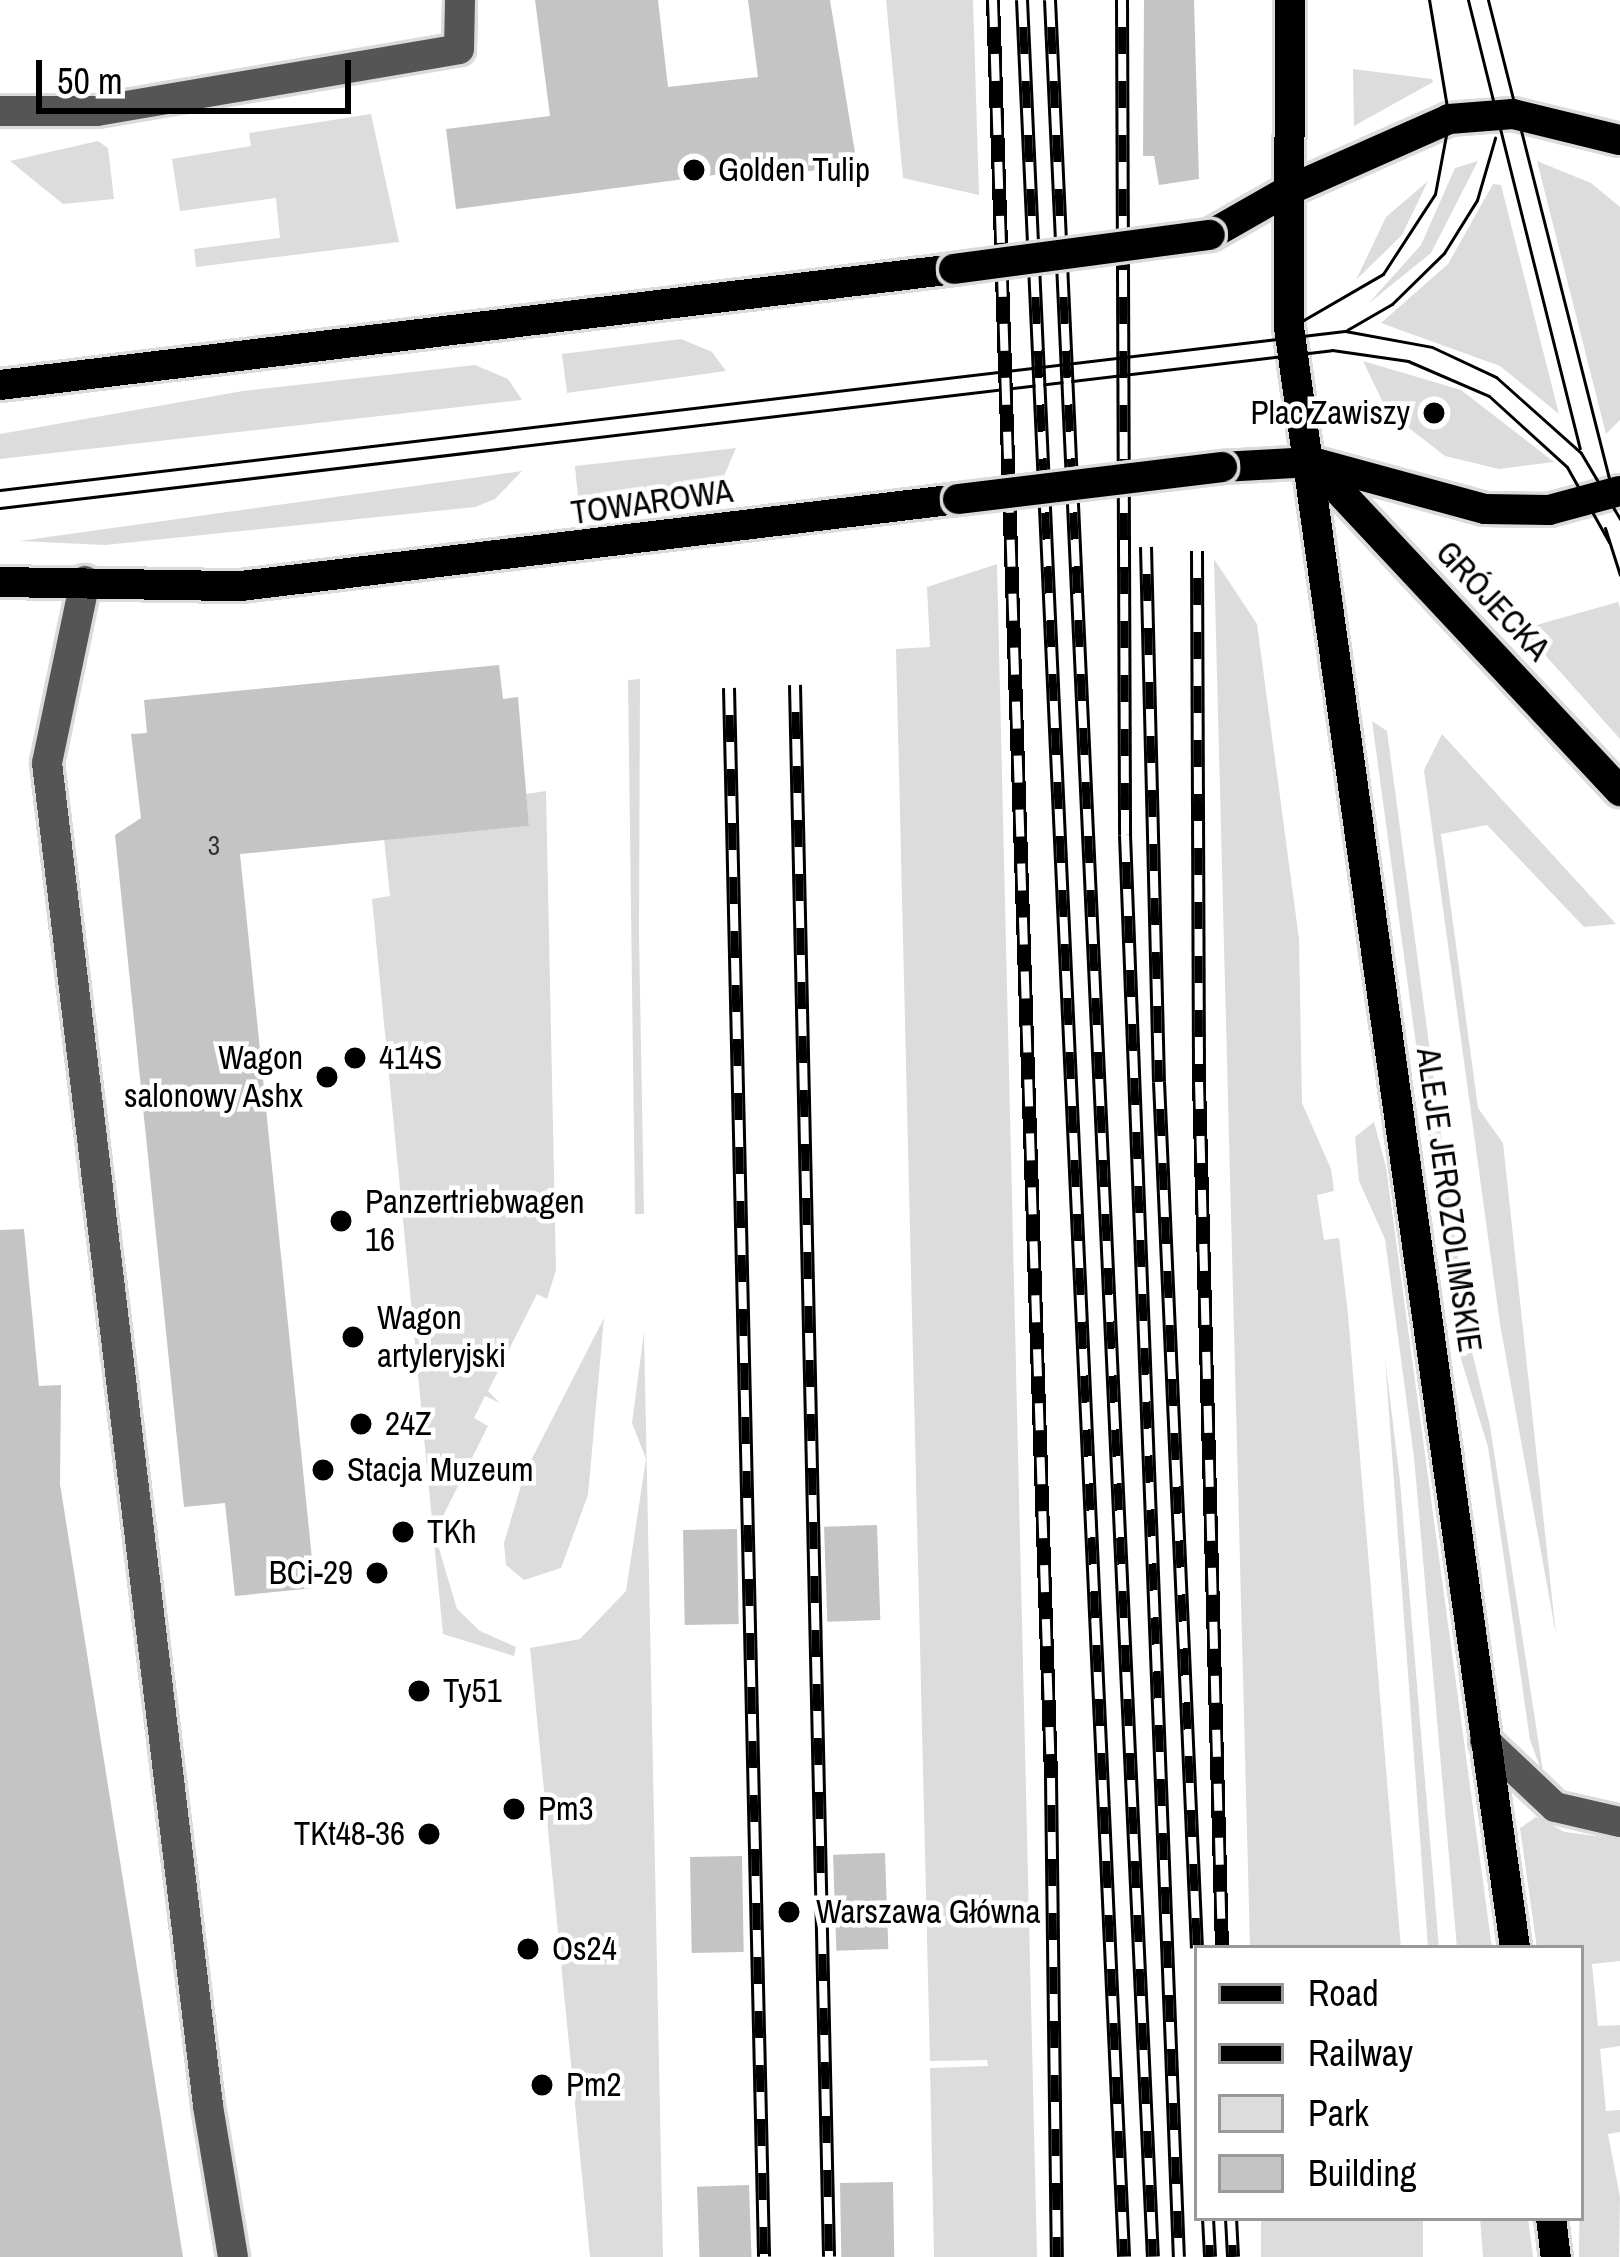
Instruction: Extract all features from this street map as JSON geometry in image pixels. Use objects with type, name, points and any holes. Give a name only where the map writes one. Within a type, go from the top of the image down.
[{"type":"main road","points":[[1289,190],[1290,0]]},
{"type":"main road","points":[[0,385],[1210,235],[1289,190],[1437,123],[1473,115],[1550,119],[1620,140]]},
{"type":"main road","name":"ALEJE JEROZOLIMSKIE","points":[[1289,190],[1289,328],[1312,462],[1514,1945]]},
{"type":"main road","name":"TOWAROWA","points":[[0,582],[288,582],[1222,467],[1312,462],[1485,509],[1549,509],[1620,491]]},
{"type":"main road","name":"GRÓJECKA","points":[[1312,462],[1620,791]]},
{"type":"main road","points":[[1551,2221],[1556,2257]]},
{"type":"street","points":[[0,111],[97,111],[459,49],[460,0]]},
{"type":"street","points":[[85,581],[47,763],[208,2106],[233,2257]]},
{"type":"street","points":[[1485,1741],[1555,1807],[1620,1822]]},
{"type":"green space","points":[[886,0],[973,0],[979,195],[903,178]]},
{"type":"green space","points":[[1353,69],[1432,79],[1433,82],[1354,126]]},
{"type":"green space","points":[[371,114],[399,242],[196,267],[194,249],[280,238],[276,198],[180,211],[172,159],[251,146],[249,133]]},
{"type":"green space","points":[[98,141],[108,148],[114,199],[63,204],[10,161]]},
{"type":"green space","points":[[1478,161],[1431,253],[1368,304],[1421,245],[1455,168]]},
{"type":"green space","points":[[1537,161],[1591,183],[1620,207],[1620,420],[1606,434]]},
{"type":"green space","points":[[1428,181],[1402,235],[1356,280],[1386,217]]},
{"type":"green space","points":[[1493,184],[1501,185],[1559,414],[1500,366],[1381,323],[1448,264]]},
{"type":"green space","points":[[681,339],[712,352],[726,371],[567,393],[562,354]]},
{"type":"green space","points":[[1363,361],[1461,390],[1554,462],[1499,469],[1445,456],[1387,411]]},
{"type":"green space","points":[[475,365],[508,379],[522,400],[0,459],[0,434],[243,391]]},
{"type":"green space","points":[[736,448],[724,476],[698,495],[579,508],[575,466]]},
{"type":"green space","points":[[522,471],[495,499],[475,507],[105,545],[19,541]]},
{"type":"green space","points":[[1214,559],[1257,624],[1299,939],[1302,1103],[1331,1169],[1334,1191],[1317,1195],[1324,1240],[1339,1238],[1348,1314],[1401,1945],[1250,1945]]},
{"type":"green space","points":[[997,564],[1037,2257],[934,2257],[930,2068],[988,2066],[987,2060],[930,2061],[896,649],[930,647],[927,587]]},
{"type":"green space","points":[[1618,602],[1620,608],[1620,739],[1522,629]]},
{"type":"green space","points":[[640,679],[644,1214],[635,1214],[628,680]]},
{"type":"green space","points":[[1372,721],[1387,731],[1468,1335],[1490,1426],[1544,1778],[1530,1740],[1488,1447],[1457,1346]]},
{"type":"green space","points":[[1442,734],[1616,924],[1584,927],[1487,825],[1441,834],[1478,1108],[1503,1143],[1556,1635],[1500,1324],[1424,770]]},
{"type":"green space","points":[[546,791],[556,1270],[547,1299],[537,1294],[488,1391],[500,1403],[485,1396],[474,1418],[488,1426],[444,1514],[438,1545],[457,1609],[480,1631],[516,1647],[514,1656],[443,1634],[372,899],[390,896],[384,839],[529,826],[526,794]]},
{"type":"green space","points":[[1374,1122],[1386,1167],[1492,1945],[1457,1945],[1414,1457],[1385,1239],[1359,1181],[1355,1137]]},
{"type":"green space","points":[[604,1318],[588,1495],[561,1568],[524,1580],[506,1565],[504,1543],[525,1472]]},
{"type":"green space","points":[[644,1332],[663,2257],[590,2257],[530,1648],[580,1639],[626,1591],[646,1459],[632,1423]]},
{"type":"green space","points":[[1385,1358],[1400,1481],[1439,1945],[1428,1945]]},
{"type":"green space","points":[[1536,1817],[1565,1832],[1620,1839],[1620,1961],[1592,1964],[1598,2026],[1620,2025],[1620,2046],[1600,2049],[1606,2111],[1620,2110],[1620,2132],[1608,2134],[1620,2197],[1619,2257],[1579,2257],[1579,2221],[1584,2221],[1584,1945],[1537,1945],[1520,1828]]},
{"type":"green space","points":[[1261,2221],[1423,2221],[1423,2257],[1261,2257]]},
{"type":"green space","points":[[1480,2221],[1528,2221],[1533,2257],[1483,2257]]},
{"type":"building","points":[[535,0],[658,0],[668,87],[758,77],[748,0],[830,0],[857,165],[770,176],[768,168],[456,209],[446,129],[550,116]]},
{"type":"building","points":[[1144,0],[1194,0],[1199,179],[1159,185],[1154,156],[1143,156]]},
{"type":"building","points":[[499,665],[503,699],[518,697],[529,826],[240,854],[315,1588],[235,1596],[225,1503],[184,1507],[115,835],[141,818],[131,734],[147,733],[144,700]]},
{"type":"building","points":[[24,1229],[39,1386],[61,1385],[60,1484],[183,2257],[0,2257],[0,1230]]},
{"type":"building","points":[[877,1525],[880,1620],[827,1622],[824,1527]]},
{"type":"building","points":[[737,1529],[739,1624],[685,1625],[683,1530]]},
{"type":"building","points":[[885,1853],[888,1949],[836,1951],[833,1855]]},
{"type":"building","points":[[742,1856],[744,1952],[692,1953],[690,1857]]},
{"type":"building","points":[[893,2182],[894,2257],[841,2257],[840,2183]]},
{"type":"building","points":[[749,2185],[752,2257],[699,2257],[697,2187]]},
{"type":"tram line","points":[[1295,325],[1383,274],[1435,194],[1449,119],[1429,0]]},
{"type":"tram line","points":[[1468,0],[1580,448]]},
{"type":"tram line","points":[[1488,0],[1610,482]]},
{"type":"tram line","points":[[1347,330],[1392,304],[1444,253],[1477,200],[1495,138]]},
{"type":"tram line","points":[[0,490],[1345,331],[1432,347],[1496,377],[1581,453],[1620,519]]},
{"type":"tram line","points":[[0,508],[1332,350],[1408,361],[1489,396],[1567,467],[1609,542]]},
{"type":"tram line","points":[[1605,528],[1620,575]]},
{"type":"railway","points":[[993,0],[1051,1778],[1057,2257]]},
{"type":"railway","points":[[1022,0],[1124,2257]]},
{"type":"railway","points":[[1050,0],[1153,2257]]},
{"type":"railway","points":[[1122,0],[1125,835],[1179,2257]]},
{"type":"railway","points":[[1146,547],[1159,1082],[1197,1945]]},
{"type":"railway","points":[[1197,551],[1199,1082],[1222,1945]]},
{"type":"railway","points":[[795,685],[829,2257]]},
{"type":"railway","points":[[729,688],[764,2257]]},
{"type":"railway","points":[[1208,2221],[1210,2257]]},
{"type":"railway","points":[[1231,2221],[1233,2257]]},
{"type":"place","name":"Golden Tulip","points":[[694,170]]},
{"type":"place","name":"Plac Zawiszy","points":[[1434,413]]},
{"type":"place","name":"414S","points":[[355,1058]]},
{"type":"place","name":"Wagon salonowy Ashx","points":[[327,1077]]},
{"type":"place","name":"Panzertriebwagen 16","points":[[341,1221]]},
{"type":"place","name":"Wagon artyleryjski","points":[[353,1337]]},
{"type":"place","name":"24Z","points":[[361,1424]]},
{"type":"place","name":"Stacja Muzeum","points":[[323,1470]]},
{"type":"place","name":"TKh","points":[[403,1532]]},
{"type":"place","name":"BCi-29","points":[[377,1573]]},
{"type":"place","name":"Ty51","points":[[419,1691]]},
{"type":"place","name":"Pm3","points":[[514,1809]]},
{"type":"place","name":"TKt48-36","points":[[429,1834]]},
{"type":"place","name":"Warszawa Główna","points":[[789,1912]]},
{"type":"place","name":"Os24","points":[[528,1949]]},
{"type":"place","name":"Pm2","points":[[542,2085]]}]
